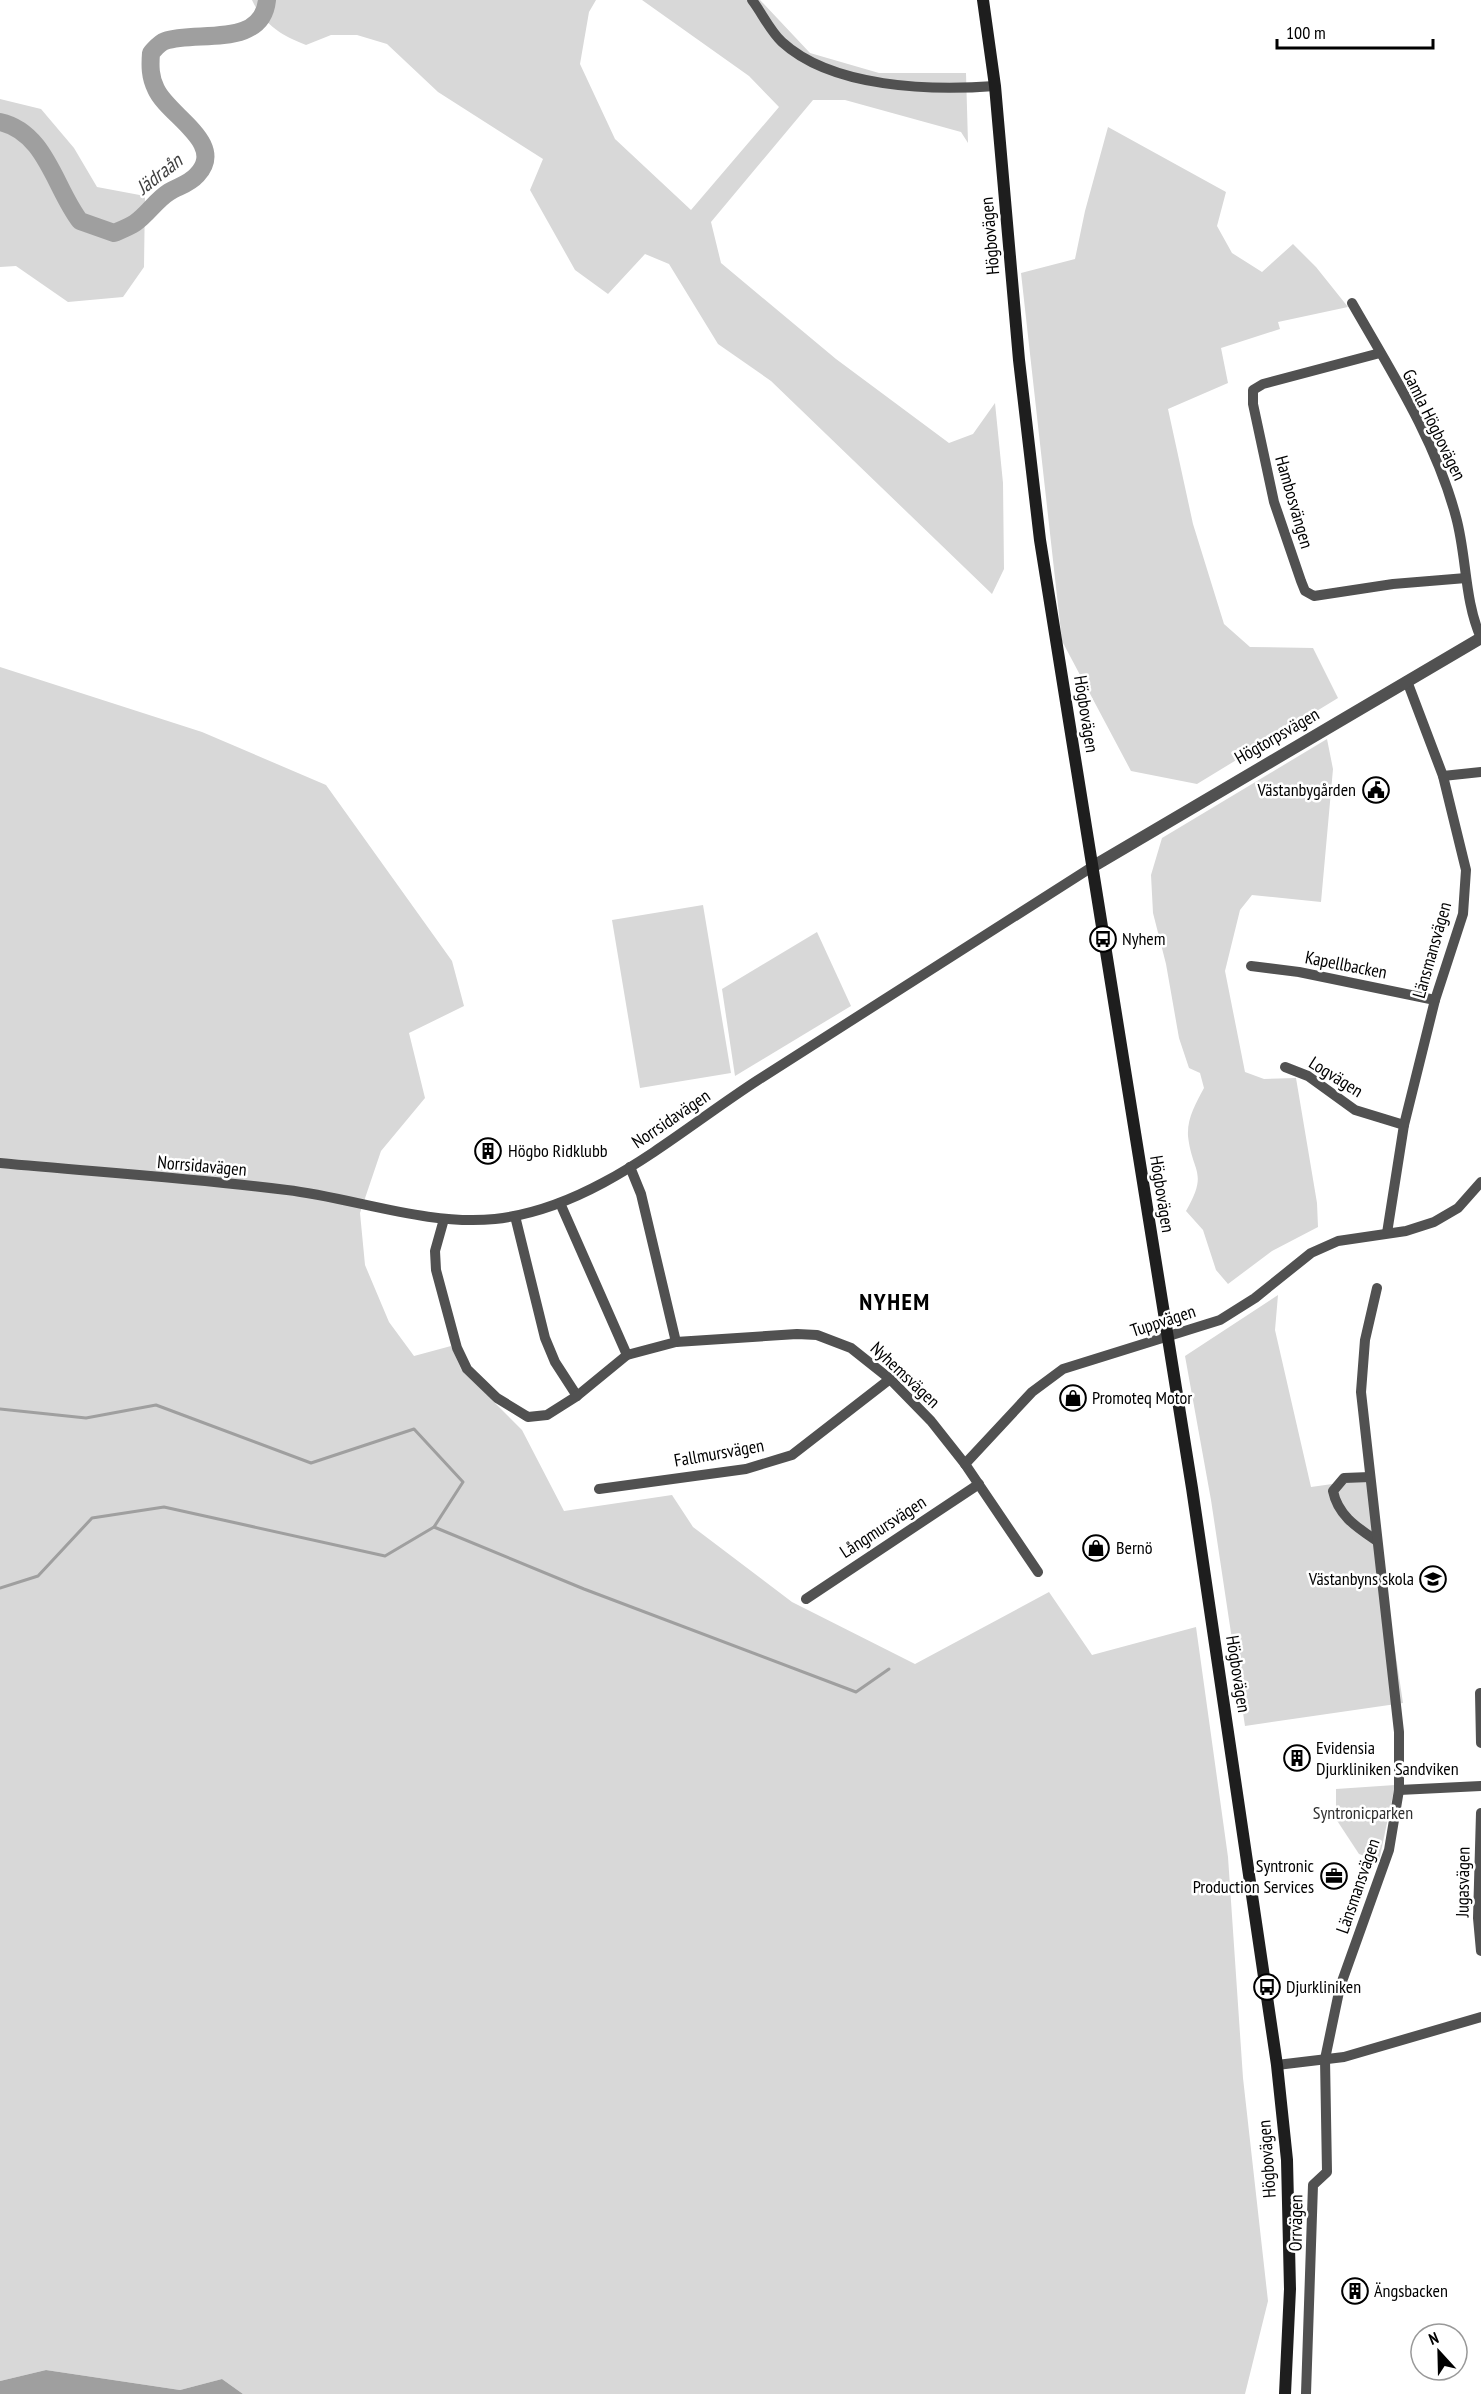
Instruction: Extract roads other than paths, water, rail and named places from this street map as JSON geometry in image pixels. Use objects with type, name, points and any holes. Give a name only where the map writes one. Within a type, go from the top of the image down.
[{"type":"main road","name":"Högbovägen","points":[[983,0],[995,86],[1019,360],[1040,540],[1199,1535],[1277,2065],[1287,2160],[1290,2289],[1285,2394]]},
{"type":"street","points":[[752,0],[781,41],[814,63],[861,78],[922,88],[995,86]]},
{"type":"street","name":"Gamla Högbovägen","points":[[1352,303],[1414,414],[1440,468],[1456,519],[1474,622],[1481,638]]},
{"type":"street","name":"Hambosvängen","points":[[1380,354],[1263,384],[1253,390],[1257,424],[1274,502],[1300,581],[1305,591],[1314,596],[1393,584],[1466,578]]},
{"type":"street","name":"Högtorpsvägen","points":[[1092,867],[1481,638]]},
{"type":"street","name":"Länsmansvägen","points":[[1387,1233],[1404,1125],[1435,1000],[1463,914],[1466,870],[1443,776],[1407,681]]},
{"type":"street","points":[[1443,776],[1481,772]]},
{"type":"street","name":"Norrsidavägen","points":[[0,1162],[289,1190],[444,1219],[493,1219],[515,1216],[560,1203],[630,1167],[744,1089],[1092,867]]},
{"type":"street","name":"Kapellbacken","points":[[1251,966],[1299,972],[1435,1000]]},
{"type":"street","name":"Logvägen","points":[[1285,1067],[1308,1076],[1355,1110],[1404,1125]]},
{"type":"street","points":[[630,1167],[641,1194],[676,1342]]},
{"type":"street","name":"Tuppvägen","points":[[965,1464],[1048,1378],[1082,1363],[1194,1330],[1236,1311],[1311,1253],[1329,1244],[1353,1237],[1421,1227],[1447,1216],[1466,1200],[1481,1182]]},
{"type":"street","points":[[560,1203],[627,1355]]},
{"type":"street","points":[[444,1219],[435,1251],[436,1270],[460,1356],[468,1369],[497,1398],[528,1417],[547,1415],[577,1396],[555,1362],[544,1338],[515,1216]]},
{"type":"street","name":"Länsmansvägen","points":[[1325,2059],[1341,1988],[1389,1850],[1399,1790],[1399,1732],[1361,1392],[1365,1340],[1377,1288]]},
{"type":"street","name":"Nyhemsvägen","points":[[577,1396],[627,1355],[676,1342],[817,1335],[851,1348],[890,1379],[931,1422],[965,1464],[1038,1572]]},
{"type":"street","name":"Fallmursvägen","points":[[600,1489],[746,1469],[792,1455],[890,1379]]},
{"type":"street","points":[[1370,1477],[1344,1478],[1333,1491],[1335,1504],[1345,1517],[1377,1541]]},
{"type":"street","name":"Långmursvägen","points":[[806,1599],[979,1484]]},
{"type":"street","points":[[1480,1693],[1481,1743]]},
{"type":"street","points":[[1399,1790],[1481,1786]]},
{"type":"street","name":"Jugasvägen","points":[[1481,1813],[1478,1918],[1481,1951]]},
{"type":"street","points":[[1277,2065],[1344,2057],[1481,2017]]},
{"type":"street","name":"Orrvägen","points":[[1306,2394],[1313,2185],[1328,2172],[1325,2059]]},
{"type":"waterway","name":"Jädraån","points":[[0,122],[16,128],[39,149],[80,221],[114,233],[125,228],[140,219],[164,195],[194,178],[204,163],[205,152],[200,141],[162,99],[156,89],[151,71],[151,53],[165,41],[241,32],[253,26],[262,15],[267,0]]},
{"type":"waterway","points":[[0,1409],[86,1418],[156,1405],[311,1463],[414,1429],[463,1482],[434,1527]]},
{"type":"waterway","points":[[0,1588],[38,1576],[92,1518],[164,1507],[385,1556],[434,1527],[584,1589],[856,1692],[889,1669]]},
{"type":"place","name":"Västanbygården","points":[[1376,790]]},
{"type":"place","name":"Nyhem","points":[[1103,939]]},
{"type":"place","name":"Högbo Ridklubb","points":[[488,1151]]},
{"type":"place","name":"Promoteq Motor","points":[[1073,1398]]},
{"type":"place","name":"Bernö","points":[[1096,1548]]},
{"type":"place","name":"Västanbyns skola","points":[[1433,1579]]},
{"type":"place","name":"Evidensia Djurkliniken Sandviken","points":[[1297,1758]]},
{"type":"place","name":"Syntronic Production Services","points":[[1334,1876]]},
{"type":"place","name":"Djurkliniken","points":[[1267,1987]]},
{"type":"place","name":"Ängsbacken","points":[[1355,2291]]},
{"type":"district","name":"NYHEM","points":[[895,1302]]},
{"type":"park label","name":"Syntronicparken","points":[[1363,1813]]}]
